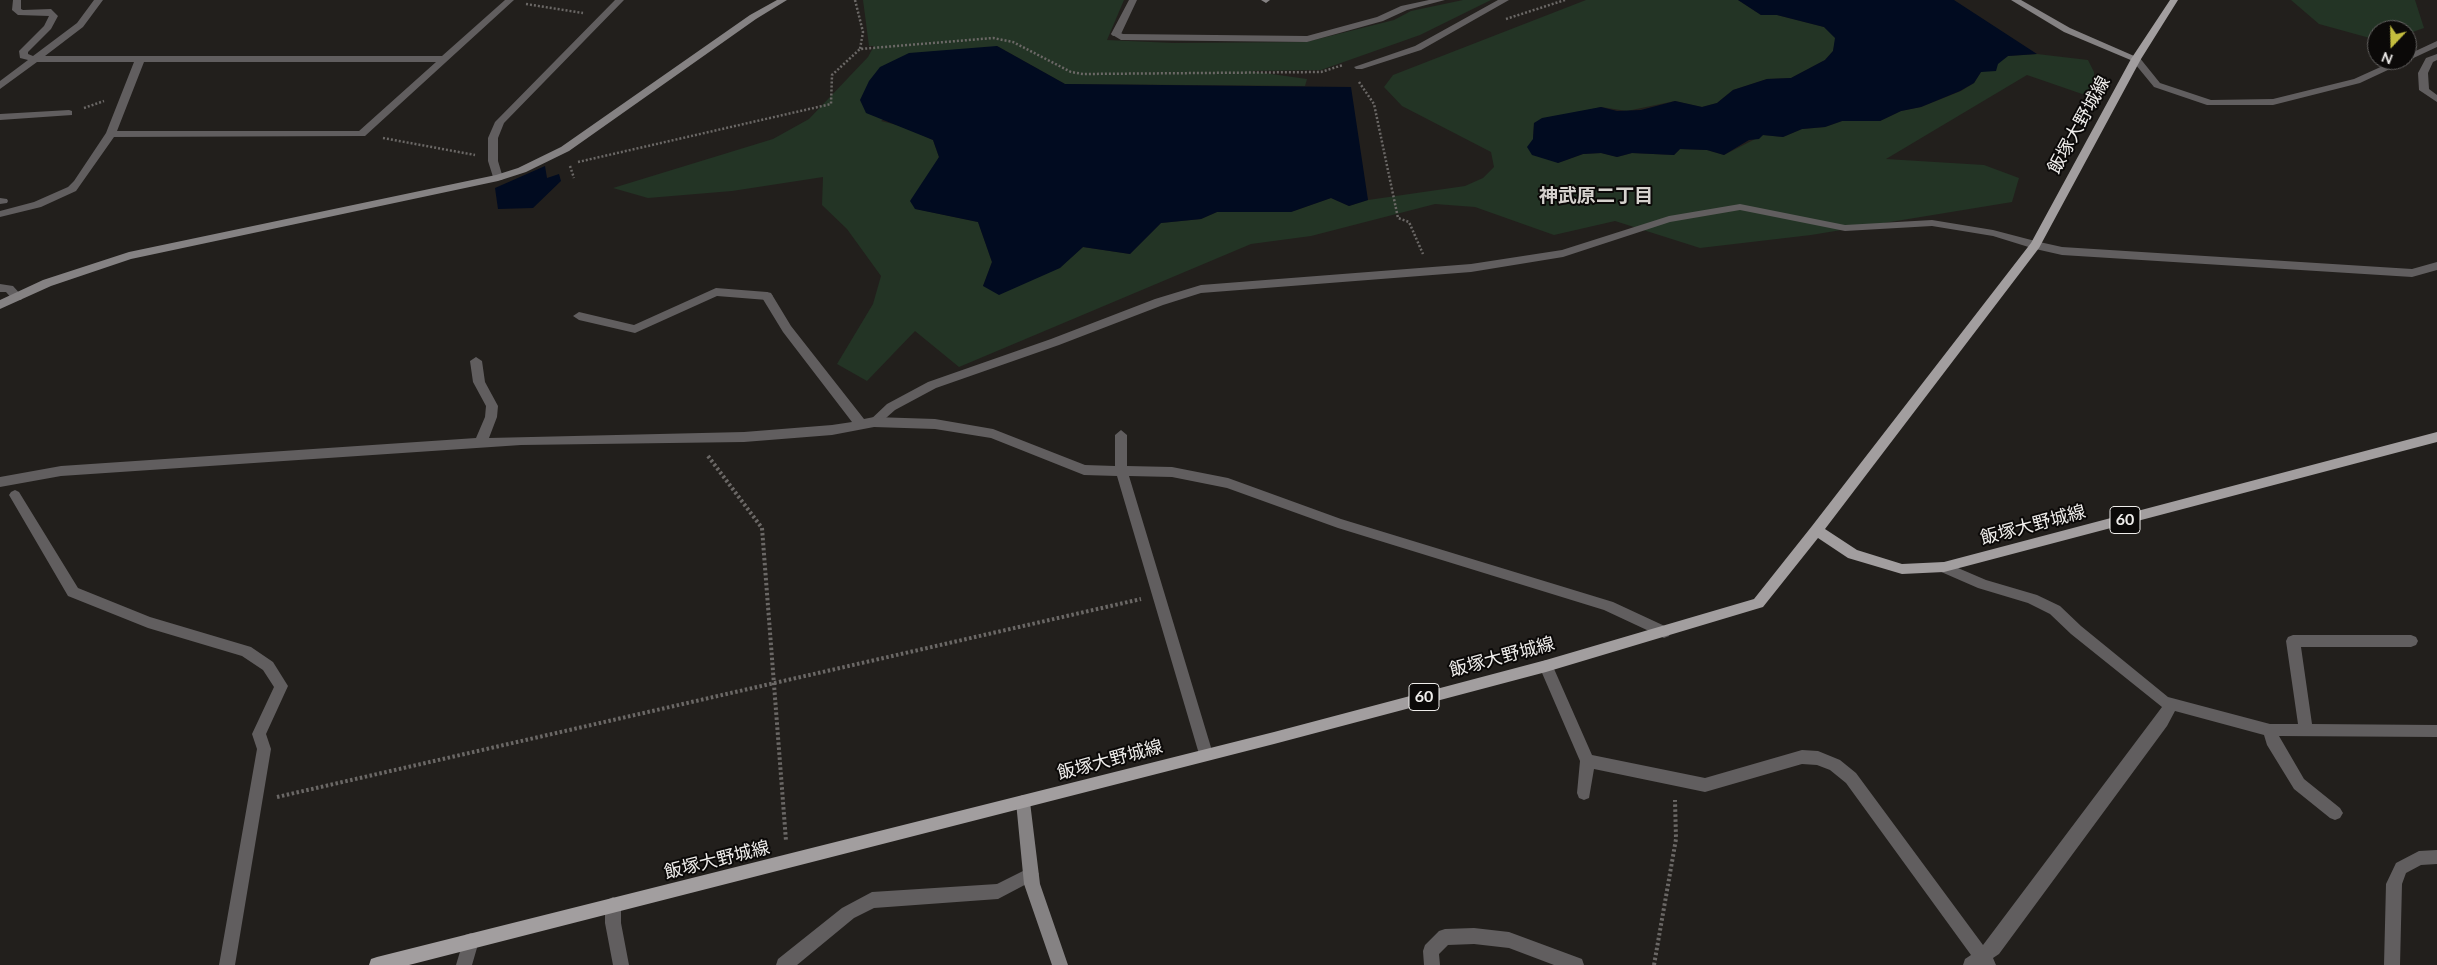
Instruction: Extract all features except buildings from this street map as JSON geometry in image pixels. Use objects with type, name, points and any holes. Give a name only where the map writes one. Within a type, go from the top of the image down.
[{"type":"main road","name":"飯塚大野城線","points":[[377,965],[1023,802],[1546,666],[1758,603],[1817,530],[2035,245],[2136,59],[2174,0]]},
{"type":"main road","name":"飯塚大野城線","points":[[1817,530],[1853,554],[1902,569],[1944,567],[2437,437]]},
{"type":"street","points":[[17,0],[16,10],[21,13],[51,12],[54,16],[48,27],[24,51],[23,56],[35,60],[446,59]]},
{"type":"street","points":[[0,86],[80,25],[99,0]]},
{"type":"street","points":[[111,134],[362,134],[510,0]]},
{"type":"street","points":[[498,178],[493,155],[493,138],[500,122],[620,0]]},
{"type":"street","points":[[0,305],[81,271],[129,256],[498,178],[522,170],[565,148],[739,27],[783,0]]},
{"type":"street","points":[[1133,0],[1116,34],[1121,37],[1307,39],[1380,19],[1404,8],[1441,0]]},
{"type":"street","points":[[1358,67],[1418,48],[1505,0]]},
{"type":"street","points":[[2015,0],[2067,30],[2136,59],[2157,85],[2210,103],[2273,102],[2357,81],[2381,70]]},
{"type":"street","points":[[2417,53],[2437,44]]},
{"type":"street","points":[[2437,57],[2429,60],[2423,72],[2424,90],[2437,99]]},
{"type":"street","points":[[0,214],[37,205],[72,189],[111,134],[129,92],[140,59]]},
{"type":"street","points":[[0,116],[69,113]]},
{"type":"street","points":[[867,423],[891,407],[932,385],[1055,342],[1159,302],[1202,289],[1431,273],[1563,253],[1669,219],[1740,208],[1845,228],[1932,223],[1993,233],[2062,251],[2412,273],[2437,266]]},
{"type":"street","points":[[0,288],[8,290],[17,297]]},
{"type":"street","points":[[579,316],[635,329],[716,292],[767,296],[787,329],[867,423]]},
{"type":"street","points":[[476,361],[479,382],[492,406],[491,417],[481,442]]},
{"type":"street","points":[[0,482],[61,471],[481,442],[695,438],[832,430],[867,423],[935,424],[993,434],[1084,470],[1172,472],[1228,483],[1338,523],[1608,606],[1664,632]]},
{"type":"street","points":[[1121,435],[1121,470],[1206,754]]},
{"type":"street","points":[[15,495],[73,592],[148,622],[246,651],[268,666],[281,686],[258,734],[264,749],[227,965]]},
{"type":"street","points":[[1944,567],[1983,584],[2032,599],[2056,610],[2076,630],[2164,702],[2270,730],[2437,731]]},
{"type":"street","points":[[2306,730],[2293,641],[2411,642]]},
{"type":"street","points":[[1546,666],[1587,761],[1584,793]]},
{"type":"street","points":[[1587,761],[1705,785],[1802,757],[1818,758],[1835,764],[1851,778],[1980,962],[1993,948],[2150,737],[2171,704]]},
{"type":"street","points":[[2270,730],[2272,740],[2299,784],[2335,813]]},
{"type":"street","points":[[1023,802],[1031,874],[1060,965]]},
{"type":"street","points":[[2392,965],[2394,884],[2401,868],[2419,858],[2437,857]]},
{"type":"street","points":[[784,965],[848,913],[872,900],[998,891],[1031,874]]},
{"type":"street","points":[[613,905],[613,922],[621,965]]},
{"type":"street","points":[[1432,965],[1431,951],[1445,937],[1474,936],[1509,940],[1576,965]]},
{"type":"street","points":[[464,965],[471,941]]},
{"type":"path","points":[[510,0],[604,17]]},
{"type":"path","points":[[570,164],[831,104],[832,75],[860,49],[863,32],[855,0]]},
{"type":"path","points":[[860,49],[993,38],[1013,42],[1071,72],[1083,74],[1321,72],[1346,64]]},
{"type":"path","points":[[1358,67],[1351,70],[1374,104],[1398,218],[1408,222],[1431,273]]},
{"type":"path","points":[[69,113],[129,92]]},
{"type":"path","points":[[362,134],[470,155],[493,155]]},
{"type":"path","points":[[695,438],[762,528],[772,684],[787,861]]},
{"type":"path","points":[[256,802],[1158,595]]},
{"type":"path","points":[[1654,965],[1676,839],[1674,780]]},
{"type":"green space","points":[[863,0],[1124,0],[1107,40],[1173,43],[1306,42],[1394,20],[1411,11],[1463,0],[1491,0],[1420,35],[1321,70],[1250,71],[1307,79],[1305,86],[1065,84],[997,46],[881,121],[905,127],[933,140],[939,157],[916,209],[978,222],[992,262],[983,286],[1059,268],[1083,247],[1130,254],[1161,223],[1201,219],[1217,212],[1291,212],[1331,198],[1349,206],[1368,200],[1465,186],[1483,178],[1494,167],[1491,152],[1402,106],[1384,87],[1393,75],[1586,0],[1738,0],[1761,15],[1777,15],[1824,27],[1836,38],[1833,51],[1825,60],[1791,78],[1767,79],[1733,90],[1717,103],[1702,107],[1675,101],[1627,111],[1601,107],[1534,123],[1533,139],[1558,163],[1583,154],[1601,153],[1617,157],[1632,153],[1674,155],[1680,149],[1707,150],[1724,155],[1763,135],[1783,137],[1802,129],[1825,127],[1842,121],[1880,121],[1901,111],[1921,107],[1961,91],[1974,83],[1981,72],[2008,56],[2037,54],[2088,60],[2094,72],[2094,91],[2088,96],[2027,75],[1886,159],[1984,165],[2019,178],[2012,202],[1811,235],[1700,248],[1615,221],[1554,235],[1475,207],[1435,204],[1311,236],[1251,244],[959,367],[915,331],[867,381],[837,364],[873,304],[881,276],[847,229],[822,205],[823,177],[732,191],[648,198],[613,188],[773,139],[809,119],[868,57],[874,46],[869,46]]},
{"type":"green space","points":[[2291,0],[2415,0],[2424,28],[2417,30],[2417,20],[2367,20],[2367,37],[2319,24]]},
{"type":"water","points":[[1738,0],[1954,0],[2037,54],[2008,56],[1998,64],[1996,71],[1981,72],[1974,83],[1960,91],[1921,107],[1901,111],[1880,121],[1842,121],[1825,127],[1802,129],[1783,137],[1763,135],[1759,139],[1749,140],[1724,155],[1707,150],[1680,149],[1674,155],[1632,153],[1617,157],[1601,153],[1583,154],[1558,163],[1532,155],[1527,147],[1533,139],[1534,123],[1542,118],[1601,107],[1617,111],[1641,110],[1675,101],[1702,107],[1717,103],[1733,90],[1767,79],[1791,78],[1825,60],[1833,51],[1835,38],[1824,27],[1777,15],[1761,15]]},
{"type":"water","points":[[997,46],[1065,84],[1351,87],[1368,200],[1349,206],[1331,198],[1291,212],[1217,212],[1201,219],[1161,223],[1130,254],[1083,247],[1060,268],[999,295],[983,286],[992,262],[978,222],[915,209],[910,201],[939,157],[933,140],[866,113],[860,100],[869,81],[880,67],[909,53]]},
{"type":"water","points":[[545,166],[547,178],[559,174],[561,181],[533,208],[498,209],[495,188]]},
{"type":"district","name":"神武原二丁目","points":[[1596,196]]}]
